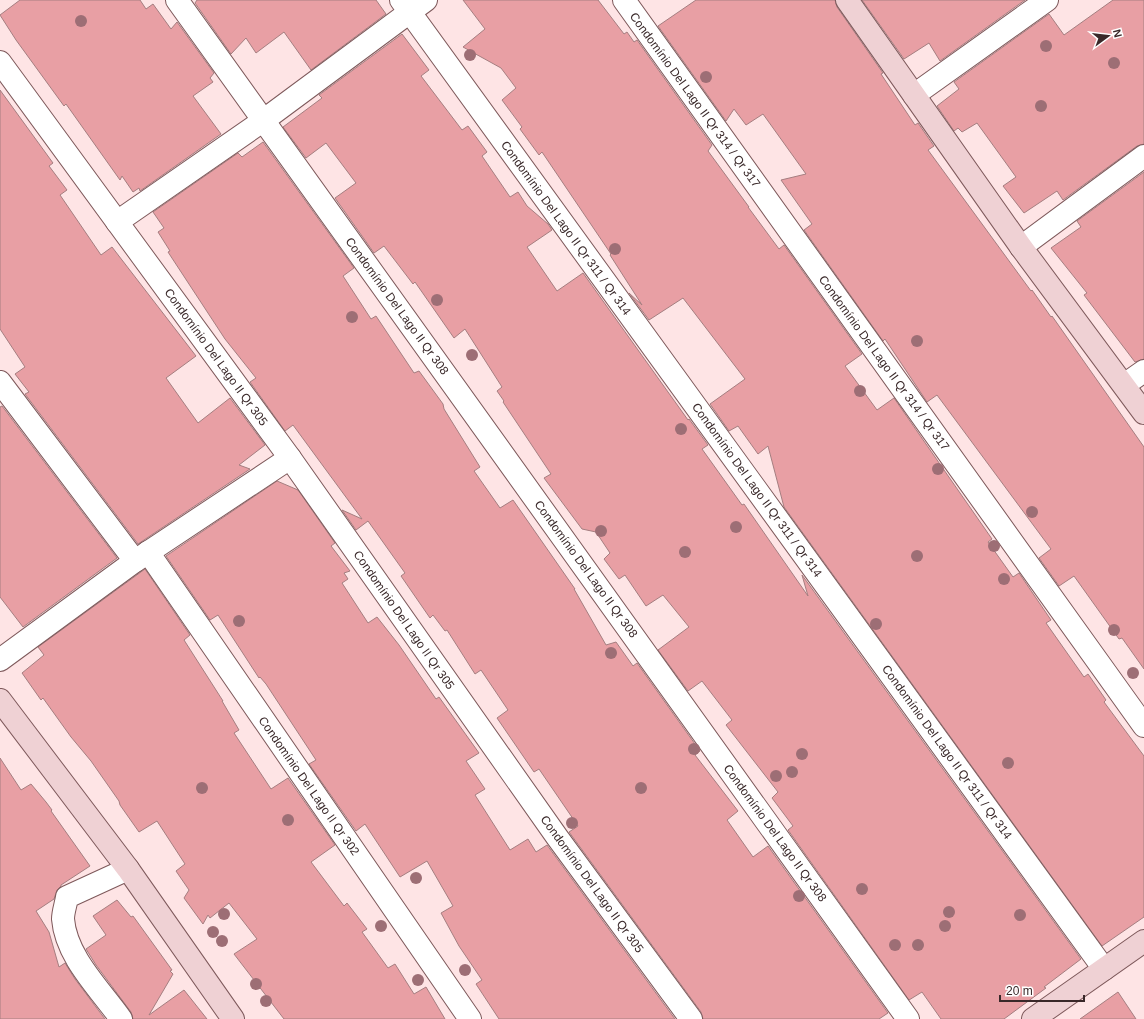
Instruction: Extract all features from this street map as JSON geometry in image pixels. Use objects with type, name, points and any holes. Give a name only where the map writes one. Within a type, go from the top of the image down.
[{"type":"street","name":"Condomínio Del Lago II Qr 308","points":[[177,0],[908,1019]]},
{"type":"street","name":"Condomínio Del Lago II Qr 314 / Qr 317","points":[[624,0],[1144,726]]},
{"type":"street","points":[[847,0],[1021,247],[1144,413]]},
{"type":"street","points":[[914,95],[1048,0]]},
{"type":"street","points":[[117,222],[264,120],[412,4]]},
{"type":"street","name":"Condomínio Del Lago II Qr 311 / Qr 314","points":[[412,4],[1104,969]]},
{"type":"street","name":"Condomínio Del Lago II Qr 305","points":[[0,62],[290,458],[557,837],[691,1019]]},
{"type":"street","points":[[1021,247],[1144,156]]},
{"type":"street","points":[[1124,385],[1144,371]]},
{"type":"street","name":"Condomínio Del Lago II Qr 302","points":[[0,382],[141,557],[470,1019]]},
{"type":"street","points":[[0,660],[141,557],[290,458]]},
{"type":"street","points":[[0,700],[128,869],[233,1019]]},
{"type":"street","points":[[121,1019],[81,966],[67,938],[63,917],[67,897],[128,869]]},
{"type":"street","points":[[1033,1019],[1144,941]]},
{"type":"building","points":[[20,0],[140,0],[146,9],[153,4],[171,29],[177,22],[214,73],[210,78],[213,82],[193,96],[221,134],[140,191],[139,188],[133,192],[122,176],[120,180],[66,104],[64,106],[16,40],[0,15]]},
{"type":"building","points":[[197,0],[376,0],[386,14],[311,70],[284,32],[256,53],[246,38],[231,54],[195,3]]},
{"type":"building","points":[[463,0],[598,0],[624,34],[627,32],[634,42],[637,40],[712,145],[708,151],[748,207],[779,249],[784,245],[862,354],[845,366],[877,410],[894,398],[992,539],[988,542],[1013,577],[1019,573],[1051,620],[1046,623],[1084,677],[1088,674],[1106,700],[1104,702],[1144,756],[1144,917],[1102,946],[784,507],[768,446],[758,454],[738,426],[729,431],[710,404],[745,379],[683,298],[649,320],[629,293],[642,305],[610,255],[611,254],[542,152],[539,155],[520,129],[522,127],[502,100],[516,88],[501,68],[463,47],[485,29]]},
{"type":"building","points":[[696,0],[835,0],[837,7],[883,73],[881,74],[915,125],[918,123],[934,146],[928,150],[1031,291],[1032,290],[1051,317],[1052,316],[1144,447],[1144,669],[1122,638],[1119,639],[1074,576],[1059,586],[1039,558],[1051,549],[937,395],[927,402],[885,339],[883,341],[804,230],[812,224],[781,180],[806,174],[763,114],[746,125],[734,109],[726,121],[658,26]]},
{"type":"building","points":[[862,0],[1025,0],[940,61],[929,43],[904,59]]},
{"type":"building","points":[[1113,0],[1144,0],[1144,144],[1137,146],[1063,200],[1057,191],[1024,213],[1003,186],[1016,177],[977,123],[962,132],[958,128],[954,131],[937,106],[959,89],[954,82],[1049,14],[1064,35]]},
{"type":"building","points":[[402,34],[429,70],[421,76],[462,130],[468,126],[487,152],[482,156],[510,197],[518,192],[527,206],[548,224],[552,230],[527,247],[557,291],[583,273],[688,420],[689,419],[708,445],[702,449],[742,505],[744,504],[808,596],[802,575],[1081,959],[1044,987],[1046,988],[1004,1019],[941,1019],[922,992],[909,1000],[788,830],[793,826],[772,798],[778,792],[726,725],[732,720],[702,681],[688,691],[658,650],[689,627],[663,595],[646,606],[625,575],[619,579],[604,559],[610,553],[596,532],[582,529],[544,478],[551,474],[503,402],[504,401],[497,391],[502,387],[465,329],[454,338],[415,282],[413,284],[384,246],[374,253],[335,198],[356,183],[326,143],[306,158],[283,127],[322,98],[319,95]]},
{"type":"building","points":[[0,90],[53,163],[49,166],[67,190],[60,195],[101,255],[112,247],[196,356],[166,378],[198,423],[230,398],[265,445],[239,465],[250,469],[138,544],[25,394],[29,392],[15,374],[25,367],[0,329]]},
{"type":"building","points":[[263,142],[354,268],[343,276],[371,319],[376,316],[414,373],[419,371],[443,404],[444,409],[480,467],[474,471],[500,508],[513,500],[575,589],[606,645],[616,642],[633,666],[637,663],[700,751],[695,755],[738,811],[727,820],[753,857],[768,846],[888,1013],[879,1019],[703,1019],[701,1012],[569,832],[578,826],[539,769],[534,772],[497,718],[508,710],[481,670],[475,674],[447,630],[445,631],[433,615],[430,618],[401,576],[405,573],[368,521],[356,530],[342,510],[362,519],[293,425],[285,431],[250,382],[256,378],[225,339],[168,252],[170,251],[158,232],[164,228],[153,212],[238,153],[242,157]]},
{"type":"building","points":[[1144,172],[1144,359],[1135,362],[1084,295],[1087,293],[1051,248],[1081,227],[1077,221]]},
{"type":"building","points":[[2,406],[117,558],[23,627],[0,597],[0,407]]},
{"type":"building","points":[[277,481],[298,490],[335,543],[331,546],[350,571],[344,573],[348,579],[342,583],[368,623],[377,617],[399,645],[436,699],[439,697],[479,753],[466,761],[485,789],[475,795],[510,850],[528,839],[536,852],[547,845],[675,1019],[499,1019],[476,984],[482,980],[459,946],[441,913],[453,906],[427,861],[400,877],[365,824],[356,831],[309,764],[316,760],[266,684],[260,677],[259,678],[218,615],[210,620],[166,556]]},
{"type":"building","points":[[145,569],[190,635],[184,640],[223,701],[239,730],[234,733],[271,789],[288,778],[335,845],[311,862],[344,906],[347,903],[367,929],[362,932],[388,968],[395,964],[414,994],[426,987],[445,1019],[284,1019],[234,954],[257,939],[229,903],[210,918],[208,915],[203,924],[184,898],[189,890],[176,871],[185,864],[157,821],[139,832],[91,761],[71,737],[43,698],[41,700],[22,673],[44,655],[38,647]]},
{"type":"building","points":[[0,758],[21,790],[31,784],[46,802],[90,866],[61,885],[57,890],[54,899],[36,911],[49,932],[59,967],[65,963],[105,1019],[0,1019]]},
{"type":"building","points":[[117,900],[131,917],[133,916],[172,970],[170,971],[173,974],[149,1015],[184,990],[207,1019],[133,1019],[131,1012],[86,949],[106,935],[93,916]]},
{"type":"building","points":[[1118,992],[1136,1019],[1080,1019]]}]
